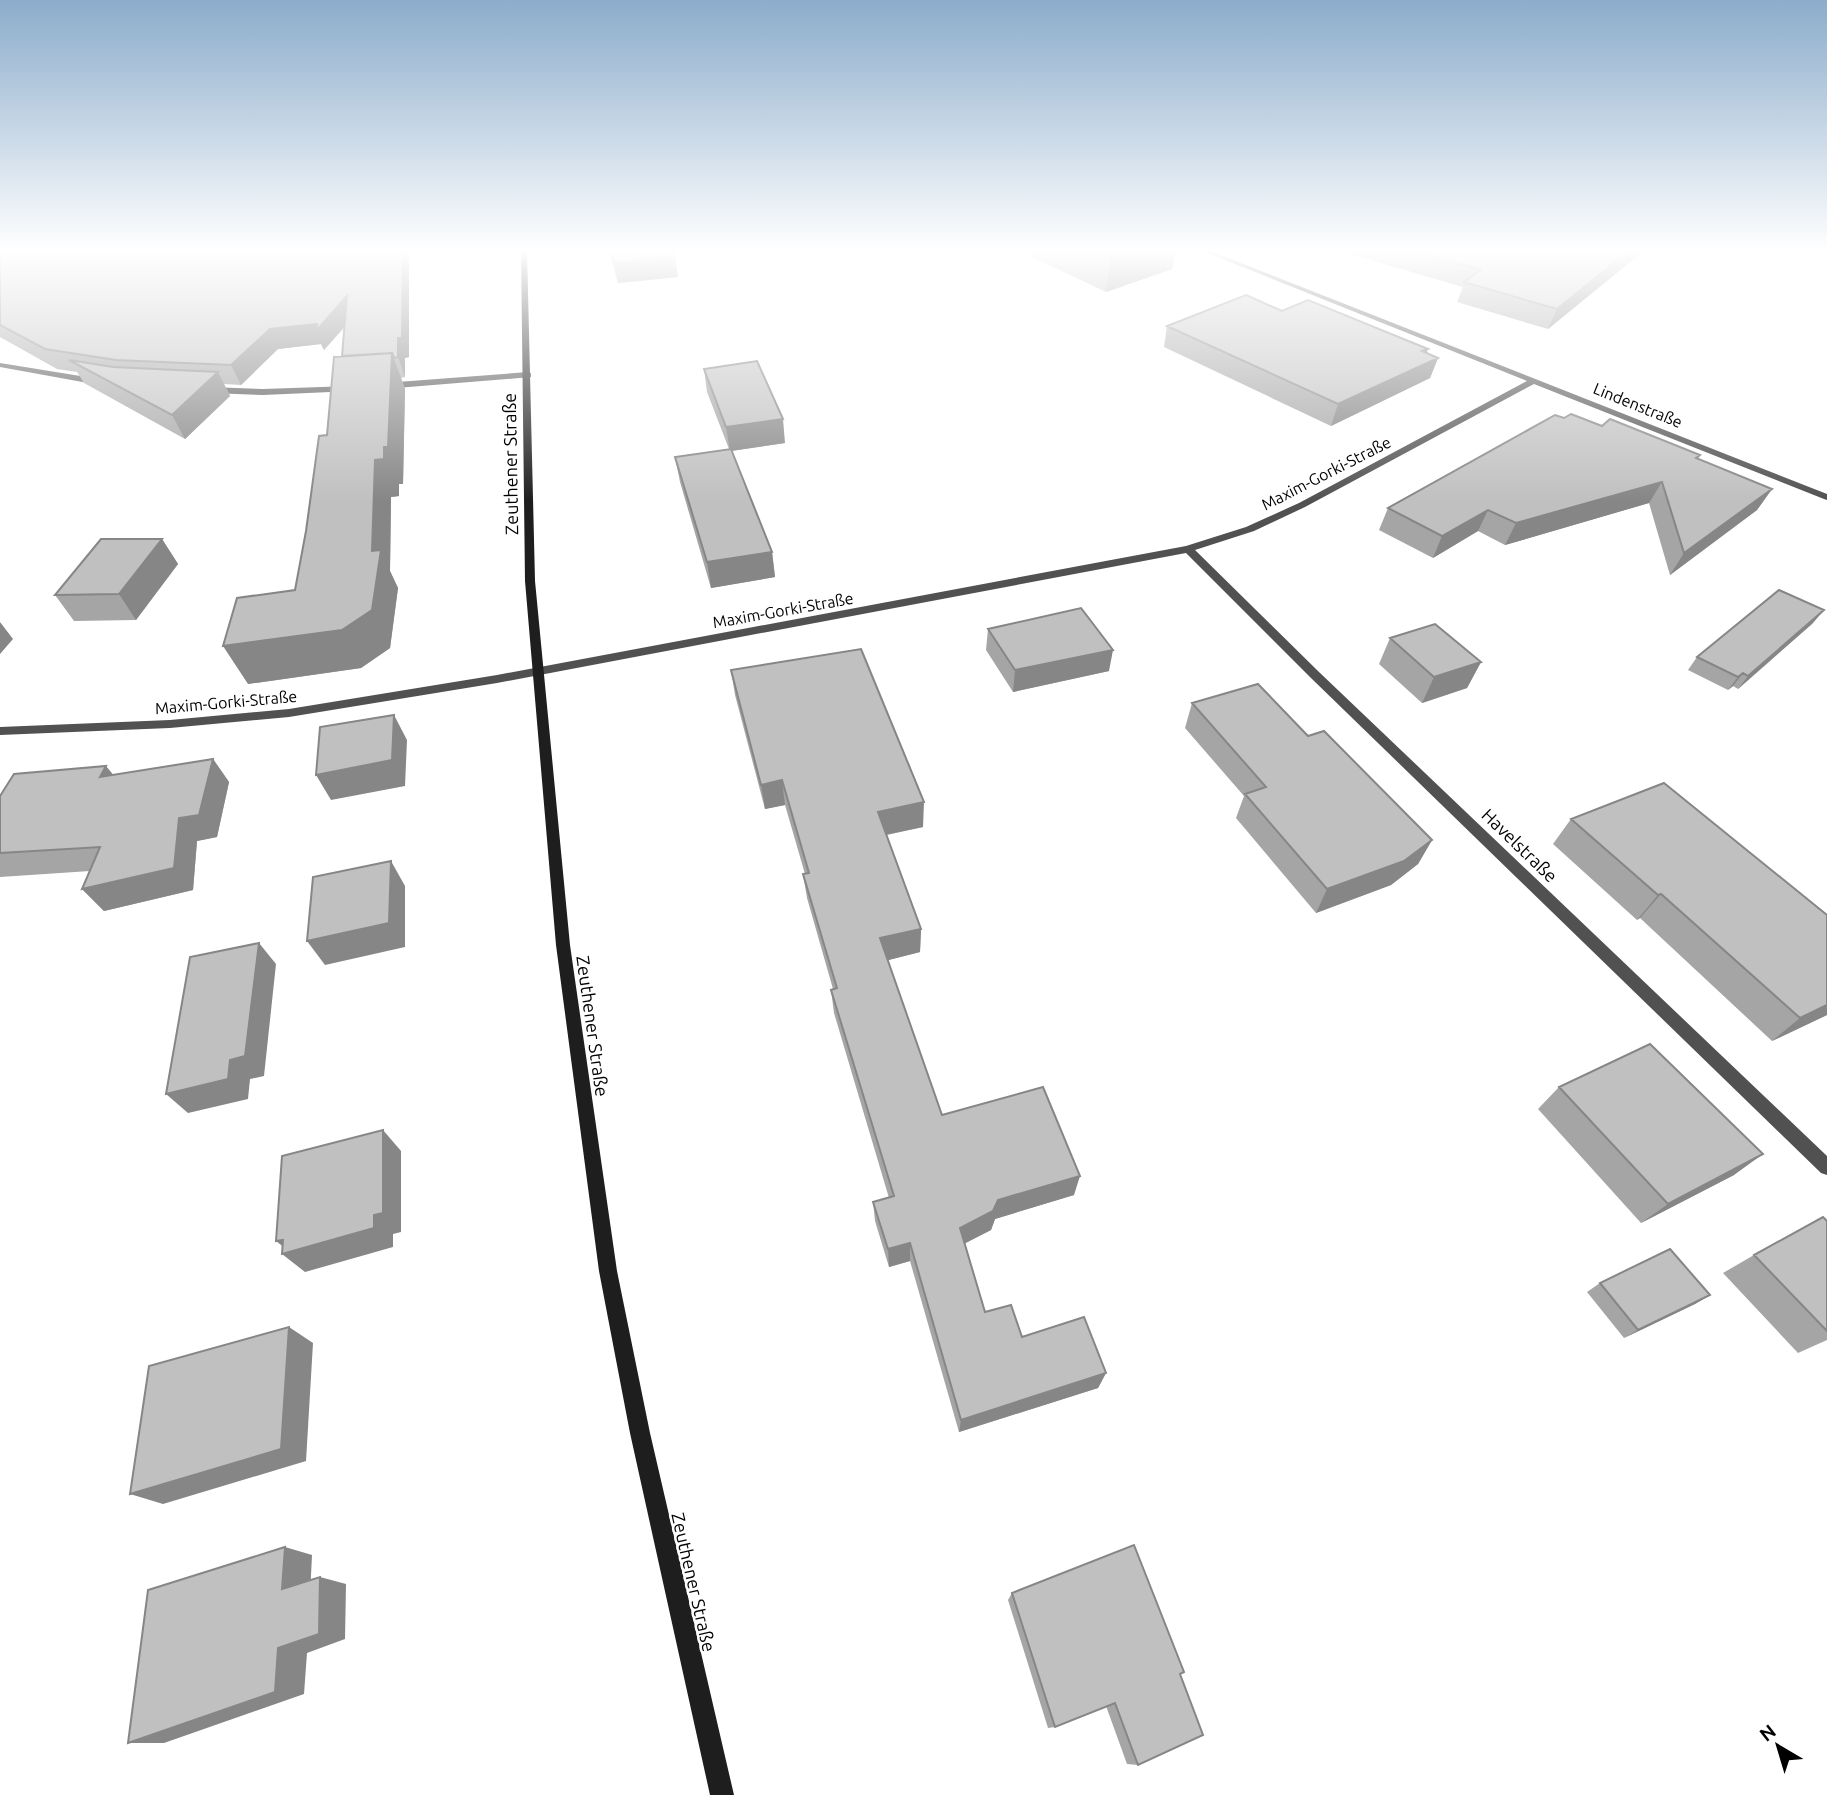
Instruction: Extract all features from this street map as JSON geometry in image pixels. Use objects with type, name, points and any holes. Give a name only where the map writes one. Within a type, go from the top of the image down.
[{"type":"main road","name":"Zeuthener Straße","points":[[527,334],[530,581],[563,945],[608,1271],[640,1433],[722,1795]]},
{"type":"street","name":"Lindenstraße","points":[[1415,334],[1827,497]]},
{"type":"street","points":[[0,365],[108,383]]},
{"type":"street","points":[[379,387],[528,375]]},
{"type":"street","name":"Maxim-Gorki-Straße","points":[[0,731],[170,724],[289,713],[539,671],[1188,549],[1250,529],[1302,505],[1534,381]]},
{"type":"street","points":[[197,390],[263,393],[358,388]]},
{"type":"street","name":"Havelstraße","points":[[1188,549],[1315,675],[1827,1167]]},
{"type":"building","points":[[16,334],[265,334],[231,365],[116,360],[45,349]]},
{"type":"building","points":[[344,334],[402,334],[402,338],[398,338],[398,357],[394,358],[392,353],[342,356]]},
{"type":"building","points":[[1184,334],[1391,334],[1428,349],[1422,351],[1438,358],[1338,404]]},
{"type":"building","points":[[392,353],[388,447],[384,447],[384,459],[375,460],[372,551],[381,550],[372,610],[342,630],[223,646],[237,598],[295,590],[319,436],[327,435],[334,357]]},
{"type":"building","points":[[69,360],[113,367],[218,372],[172,415]]},
{"type":"building","points":[[757,361],[783,419],[726,427],[704,369]]},
{"type":"building","points":[[1571,414],[1602,426],[1610,419],[1700,455],[1696,458],[1772,489],[1684,553],[1662,482],[1516,523],[1488,510],[1442,536],[1388,508],[1555,415],[1564,418]]},
{"type":"building","points":[[731,449],[772,552],[707,562],[675,457]]},
{"type":"building","points":[[101,539],[162,539],[119,594],[55,595]]},
{"type":"building","points":[[1779,590],[1824,610],[1748,676],[1743,673],[1738,677],[1697,657]]},
{"type":"building","points":[[1081,608],[1113,650],[1015,670],[988,629]]},
{"type":"building","points":[[1435,624],[1481,662],[1434,677],[1390,638]]},
{"type":"building","points":[[861,649],[924,802],[878,812],[921,929],[880,938],[942,1115],[1043,1087],[1080,1176],[998,1200],[993,1211],[960,1228],[985,1312],[1011,1305],[1022,1337],[1084,1317],[1106,1373],[961,1420],[910,1243],[888,1249],[873,1202],[894,1196],[831,990],[837,988],[803,874],[809,873],[782,780],[761,785],[731,670]]},
{"type":"building","points":[[1258,684],[1308,736],[1324,731],[1432,840],[1404,861],[1327,889],[1245,794],[1266,787],[1192,703]]},
{"type":"building","points":[[394,715],[392,760],[316,775],[320,727]]},
{"type":"building","points":[[213,759],[199,815],[179,818],[174,868],[82,889],[100,847],[0,853],[0,796],[14,774],[106,766],[100,777]]},
{"type":"building","points":[[1664,783],[1827,915],[1827,1005],[1800,1018],[1661,894],[1658,895],[1571,819]]},
{"type":"building","points":[[391,861],[389,923],[307,941],[313,877]]},
{"type":"building","points":[[259,943],[245,1056],[230,1060],[228,1079],[166,1094],[190,957]]},
{"type":"building","points":[[1650,1044],[1763,1154],[1668,1204],[1559,1087]]},
{"type":"building","points":[[383,1130],[383,1213],[374,1215],[374,1228],[282,1254],[283,1240],[276,1241],[282,1156]]},
{"type":"building","points":[[1823,1217],[1827,1221],[1827,1331],[1754,1255]]},
{"type":"building","points":[[1670,1249],[1710,1295],[1638,1330],[1600,1283]]},
{"type":"building","points":[[289,1327],[281,1449],[130,1494],[149,1366]]},
{"type":"building","points":[[1134,1545],[1184,1672],[1180,1674],[1203,1735],[1138,1765],[1115,1703],[1055,1727],[1012,1593]]},
{"type":"building","points":[[285,1547],[282,1589],[320,1577],[319,1634],[278,1648],[275,1692],[128,1743],[148,1590]]}]
